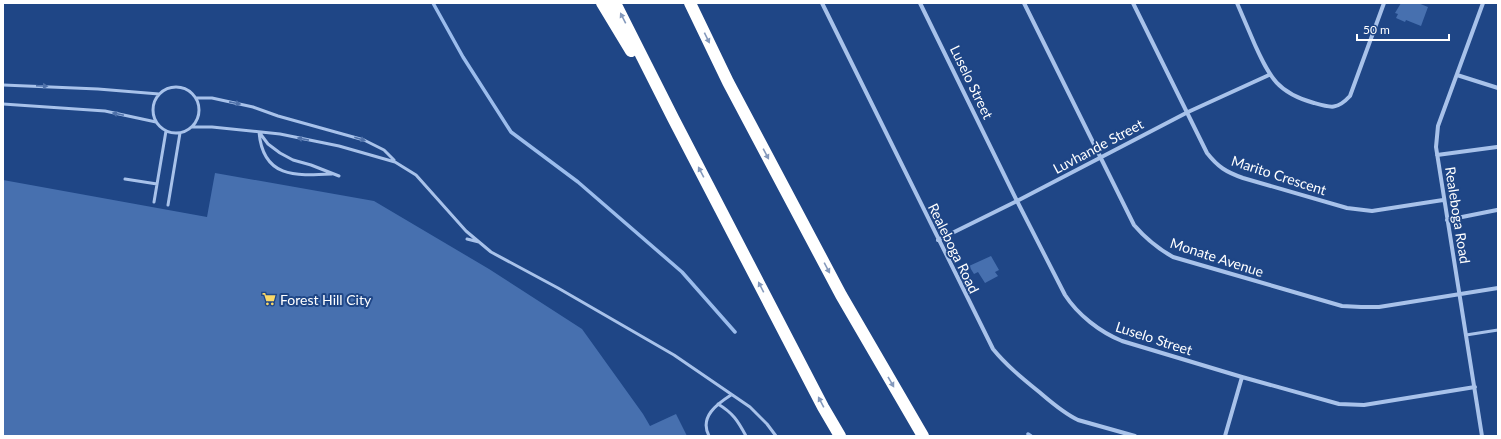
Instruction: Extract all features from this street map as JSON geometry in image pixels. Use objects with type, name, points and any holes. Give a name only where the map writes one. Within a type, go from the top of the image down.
[{"type":"highway","points":[[602,3],[673,118]]},
{"type":"highway","points":[[615,3],[673,118],[840,436]]},
{"type":"highway","points":[[690,3],[728,82],[842,295],[923,436]]},
{"type":"street","name":"Realeboga Road","points":[[822,3],[989,343],[1002,360],[1070,416],[1078,420],[1135,436]]},
{"type":"street","name":"Luselo Street","points":[[920,3],[1065,295],[1070,303],[1094,326],[1122,341],[1339,404],[1364,405],[1474,387]]},
{"type":"street","name":"Monate Avenue","points":[[1024,3],[1134,225],[1160,250],[1174,257],[1342,306],[1379,306],[1460,295],[1498,288]]},
{"type":"street","name":"Marito Crescent","points":[[1133,3],[1207,153],[1217,165],[1235,175],[1348,208],[1360,210],[1372,211],[1443,200]]},
{"type":"street","points":[[1237,3],[1269,75],[1284,90],[1301,99],[1331,108],[1341,105],[1350,96],[1384,3]]},
{"type":"street","name":"Realeboga Road","points":[[1482,436],[1460,295],[1443,200],[1436,138],[1438,126],[1483,3]]},
{"type":"street","name":"Luvhande Street","points":[[938,240],[1017,201],[1188,112],[1269,75]]},
{"type":"street","points":[[1457,75],[1498,88]]},
{"type":"street","points":[[1437,155],[1496,147]]},
{"type":"street","points":[[1447,220],[1497,210]]},
{"type":"street","points":[[1225,436],[1242,377]]},
{"type":"lane","points":[[3,85],[98,89],[159,94]]},
{"type":"lane","points":[[176,86],[188,89],[197,98],[199,108],[199,114],[192,127],[180,133],[166,131],[161,127],[156,122],[153,110],[153,104],[159,94],[164,90],[176,86]]},
{"type":"lane","points":[[197,98],[212,98],[253,107],[278,116],[364,140],[384,150],[395,162],[416,175],[462,226],[491,252],[558,288],[674,355],[750,406],[760,415],[776,436]]},
{"type":"lane","points":[[3,104],[105,111],[156,122]]},
{"type":"lane","points":[[192,127],[212,126],[280,134],[339,146],[395,162]]},
{"type":"lane","points":[[154,202],[166,131]]},
{"type":"lane","points":[[259,132],[260,140],[269,162],[280,170],[288,173],[307,175],[332,174]]},
{"type":"lane","points":[[259,132],[268,144],[292,160],[311,165],[339,176]]},
{"type":"lane","points":[[168,205],[180,133]]},
{"type":"lane","points":[[125,179],[157,184]]},
{"type":"lane","points":[[467,239],[480,242]]},
{"type":"lane","points":[[1466,336],[1498,330]]},
{"type":"lane","points":[[709,436],[706,431],[705,424],[718,404],[731,394]]},
{"type":"lane","points":[[718,404],[734,416],[746,436]]},
{"type":"building","points":[[1401,3],[1418,3],[1428,7],[1421,26],[1396,18],[1398,14],[1395,13]]},
{"type":"building","name":"Forest Hill City","points":[[215,173],[374,201],[489,269],[582,329],[650,426],[676,414],[687,436],[3,436],[3,180],[207,217]]},
{"type":"building","points":[[991,256],[999,270],[995,272],[998,276],[985,283],[978,272],[974,274],[969,266]]},
{"type":"waterway","points":[[433,3],[463,57],[511,132],[578,182],[682,272],[735,332]]},
{"type":"place","name":"Forest Hill City","points":[[269,299]]}]
